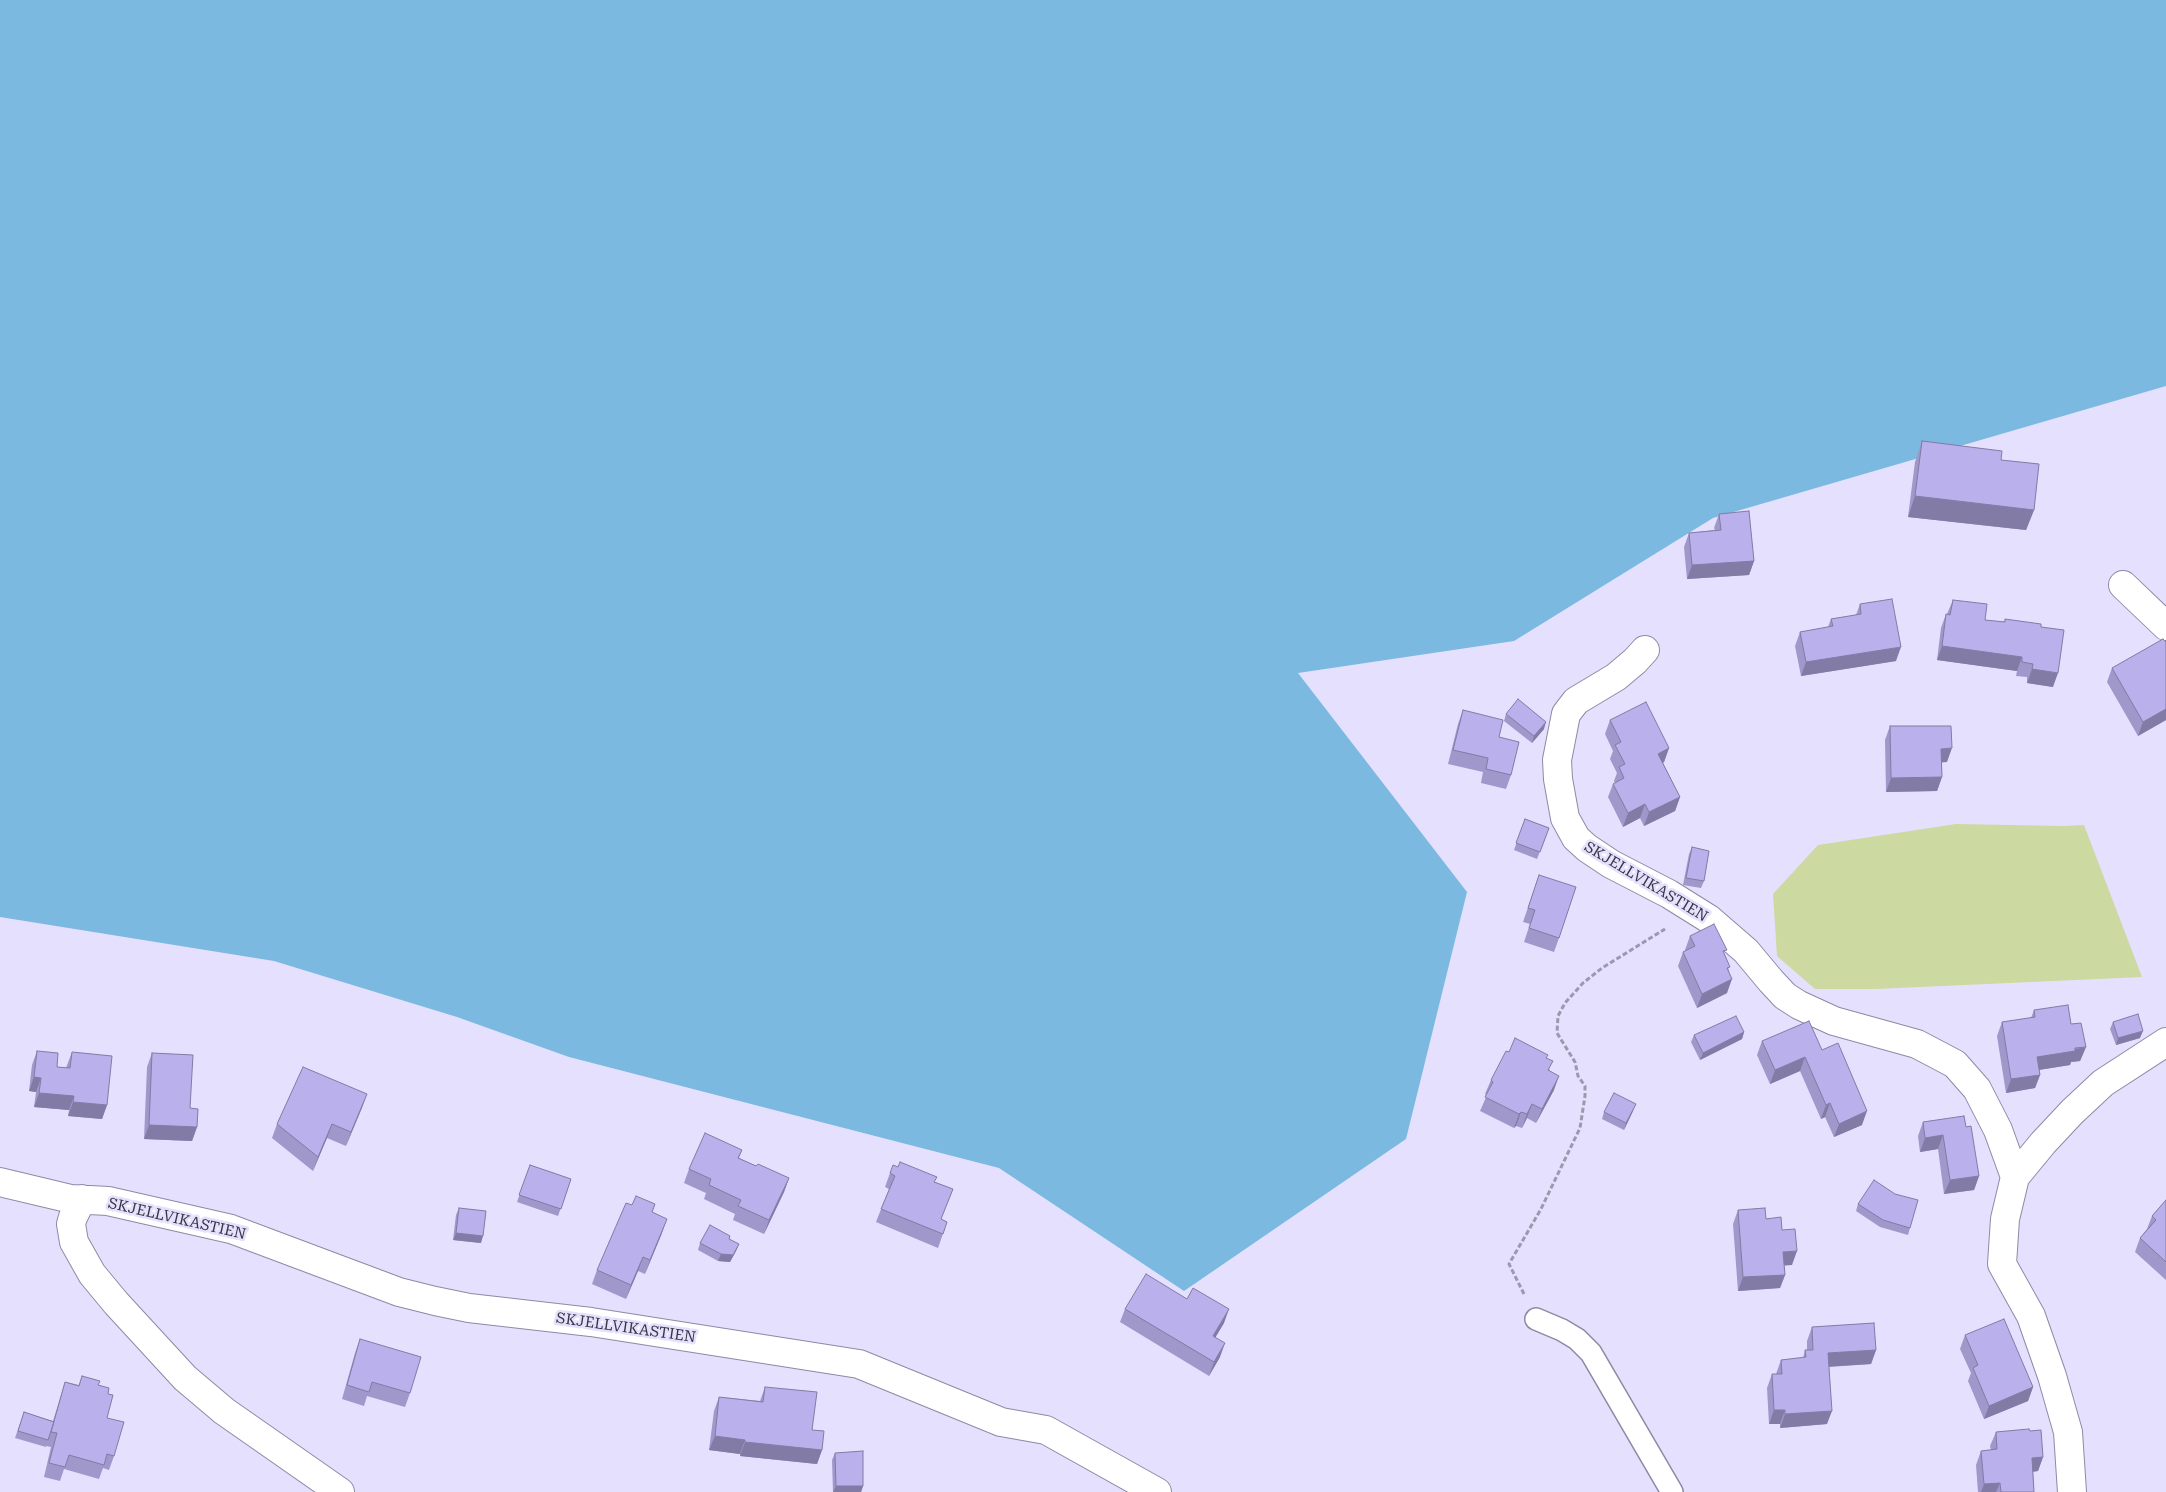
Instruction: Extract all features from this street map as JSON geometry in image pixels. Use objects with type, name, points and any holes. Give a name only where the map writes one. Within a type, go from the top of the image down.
[{"type":"street","points":[[2123,585],[2166,626]]},
{"type":"street","name":"SKJELLVIKASTIEN","points":[[1645,650],[1616,677],[1569,707],[1566,714],[1557,760],[1561,803],[1565,818],[1576,838],[1611,864],[1669,894],[1709,919],[1746,951],[1776,986],[1799,1006],[1834,1021],[1917,1044],[1954,1064],[1978,1089],[1998,1130],[2015,1177]]},
{"type":"street","points":[[2072,1492],[2068,1432],[2052,1376],[2030,1316],[2002,1264],[2005,1219],[2015,1177],[2072,1112],[2103,1083],[2166,1042]]},
{"type":"street","name":"SKJELLVIKASTIEN","points":[[0,1182],[70,1199],[108,1201],[231,1229],[399,1292],[435,1301],[469,1308],[591,1322],[859,1364],[1001,1422],[1046,1430],[1157,1492]]},
{"type":"street","points":[[82,1199],[71,1224],[74,1242],[92,1274],[116,1303],[185,1378],[224,1411],[340,1492]]},
{"type":"lane","points":[[1536,1319],[1562,1330],[1577,1339],[1591,1353],[1672,1492]]},
{"type":"path","points":[[1536,1319],[1509,1264],[1541,1210],[1580,1128],[1585,1096],[1585,1086],[1578,1076],[1574,1062],[1558,1033],[1558,1016],[1571,996],[1583,983],[1602,968],[1696,911]]},
{"type":"green space","points":[[1956,824],[2084,825],[2142,977],[1875,989],[1815,989],[1777,956],[1773,894],[1818,845]]},
{"type":"water","points":[[0,0],[2166,0],[2166,386],[1713,518],[1514,641],[1298,673],[1467,892],[1406,1139],[1184,1291],[999,1168],[569,1057],[457,1017],[274,961],[0,917]]},
{"type":"building","points":[[1922,441],[2002,451],[2001,460],[2039,464],[2034,510],[1915,496]]},
{"type":"building","points":[[1749,511],[1754,561],[1692,565],[1689,533],[1721,530],[1719,514]]},
{"type":"building","points":[[1892,599],[1901,647],[1806,662],[1800,632],[1833,626],[1831,619],[1861,614],[1860,604]]},
{"type":"building","points":[[1953,600],[1987,604],[1985,620],[2005,622],[2005,619],[2041,624],[2041,627],[2064,630],[2058,673],[2032,669],[2033,664],[2022,662],[2022,657],[1942,646],[1946,614],[1950,615]]},
{"type":"building","points":[[2163,639],[2166,642],[2166,709],[2143,722],[2112,668]]},
{"type":"building","points":[[1518,699],[1546,722],[1534,736],[1506,714]]},
{"type":"building","points":[[1646,702],[1669,748],[1658,754],[1680,797],[1649,812],[1645,804],[1628,813],[1613,784],[1624,778],[1619,767],[1625,764],[1615,745],[1621,742],[1610,720]]},
{"type":"building","points":[[1463,710],[1503,720],[1499,737],[1519,742],[1511,775],[1486,769],[1488,758],[1453,750]]},
{"type":"building","points":[[1890,726],[1951,726],[1952,748],[1941,749],[1942,777],[1891,778]]},
{"type":"building","points":[[1525,819],[1549,828],[1540,852],[1516,843]]},
{"type":"building","points":[[1692,847],[1709,851],[1704,881],[1686,878]]},
{"type":"building","points":[[1539,875],[1576,887],[1559,938],[1529,928],[1535,910],[1528,908]]},
{"type":"building","points":[[1714,924],[1727,950],[1723,951],[1730,967],[1727,968],[1732,979],[1702,994],[1683,952],[1695,946],[1690,936]]},
{"type":"building","points":[[2068,1005],[2071,1024],[2081,1023],[2086,1047],[2075,1048],[2075,1051],[2037,1057],[2040,1075],[2011,1079],[2002,1022],[2035,1017],[2034,1010]]},
{"type":"building","points":[[2138,1014],[2143,1031],[2118,1038],[2113,1022]]},
{"type":"building","points":[[1736,1016],[1744,1032],[1703,1053],[1694,1035]]},
{"type":"building","points":[[1809,1021],[1822,1050],[1838,1043],[1867,1111],[1839,1124],[1830,1103],[1826,1105],[1805,1057],[1775,1070],[1762,1041]]},
{"type":"building","points":[[1515,1038],[1548,1055],[1546,1058],[1553,1061],[1548,1070],[1559,1076],[1542,1109],[1532,1104],[1527,1114],[1521,1112],[1519,1114],[1485,1097],[1493,1082],[1491,1080],[1506,1051],[1509,1052]]},
{"type":"building","points":[[37,1051],[58,1053],[57,1067],[70,1068],[72,1052],[112,1056],[107,1105],[73,1102],[74,1096],[39,1093],[41,1078],[34,1077]]},
{"type":"building","points":[[152,1053],[193,1055],[190,1108],[198,1109],[197,1127],[149,1125]]},
{"type":"building","points":[[303,1067],[367,1094],[351,1132],[332,1124],[318,1157],[277,1124]]},
{"type":"building","points":[[1614,1093],[1636,1104],[1626,1123],[1604,1112]]},
{"type":"building","points":[[1964,1116],[1966,1127],[1971,1126],[1979,1176],[1950,1180],[1943,1135],[1925,1138],[1923,1122]]},
{"type":"building","points":[[705,1133],[742,1150],[738,1158],[756,1166],[758,1164],[789,1178],[769,1220],[738,1206],[741,1200],[709,1185],[711,1179],[689,1169]]},
{"type":"building","points":[[900,1162],[937,1177],[934,1182],[953,1189],[941,1219],[947,1222],[943,1234],[881,1209],[895,1176],[890,1173],[893,1165],[898,1167]]},
{"type":"building","points":[[530,1165],[571,1179],[561,1209],[519,1195]]},
{"type":"building","points":[[1874,1180],[1895,1194],[1918,1200],[1910,1228],[1883,1220],[1858,1204]]},
{"type":"building","points":[[636,1196],[655,1204],[652,1212],[667,1219],[650,1260],[643,1257],[631,1285],[597,1270],[626,1203],[632,1205]]},
{"type":"building","points":[[2166,1200],[2166,1262],[2140,1238],[2156,1220],[2152,1216]]},
{"type":"building","points":[[459,1208],[486,1211],[483,1236],[456,1233]]},
{"type":"building","points":[[1765,1208],[1766,1219],[1781,1217],[1782,1230],[1795,1229],[1797,1251],[1783,1252],[1785,1275],[1743,1277],[1738,1210]]},
{"type":"building","points":[[710,1225],[730,1236],[729,1239],[739,1244],[733,1255],[721,1254],[700,1243]]},
{"type":"building","points":[[1146,1274],[1187,1299],[1193,1288],[1229,1309],[1213,1336],[1225,1343],[1214,1362],[1125,1309]]},
{"type":"building","points":[[2004,1319],[2033,1387],[1989,1406],[1973,1368],[1978,1365],[1965,1335]]},
{"type":"building","points":[[1874,1323],[1876,1350],[1828,1353],[1832,1411],[1785,1414],[1785,1410],[1774,1410],[1772,1374],[1782,1374],[1781,1360],[1806,1357],[1805,1350],[1813,1350],[1812,1327]]},
{"type":"building","points":[[360,1339],[421,1357],[410,1393],[372,1382],[369,1392],[347,1385]]},
{"type":"building","points":[[82,1376],[100,1381],[98,1385],[109,1388],[108,1394],[113,1395],[107,1418],[124,1422],[114,1456],[107,1454],[104,1465],[69,1455],[65,1467],[49,1463],[57,1433],[51,1432],[65,1382],[79,1386]]},
{"type":"building","points":[[765,1387],[817,1392],[812,1430],[824,1431],[822,1450],[745,1442],[745,1440],[715,1436],[719,1397],[763,1402]]},
{"type":"building","points":[[24,1412],[54,1422],[48,1440],[18,1431]]},
{"type":"building","points":[[2029,1429],[2030,1431],[2041,1430],[2043,1457],[2032,1458],[2034,1492],[2001,1492],[2000,1483],[1984,1484],[1981,1451],[1997,1449],[1996,1432]]},
{"type":"building","points":[[863,1451],[863,1486],[836,1486],[835,1453]]}]
